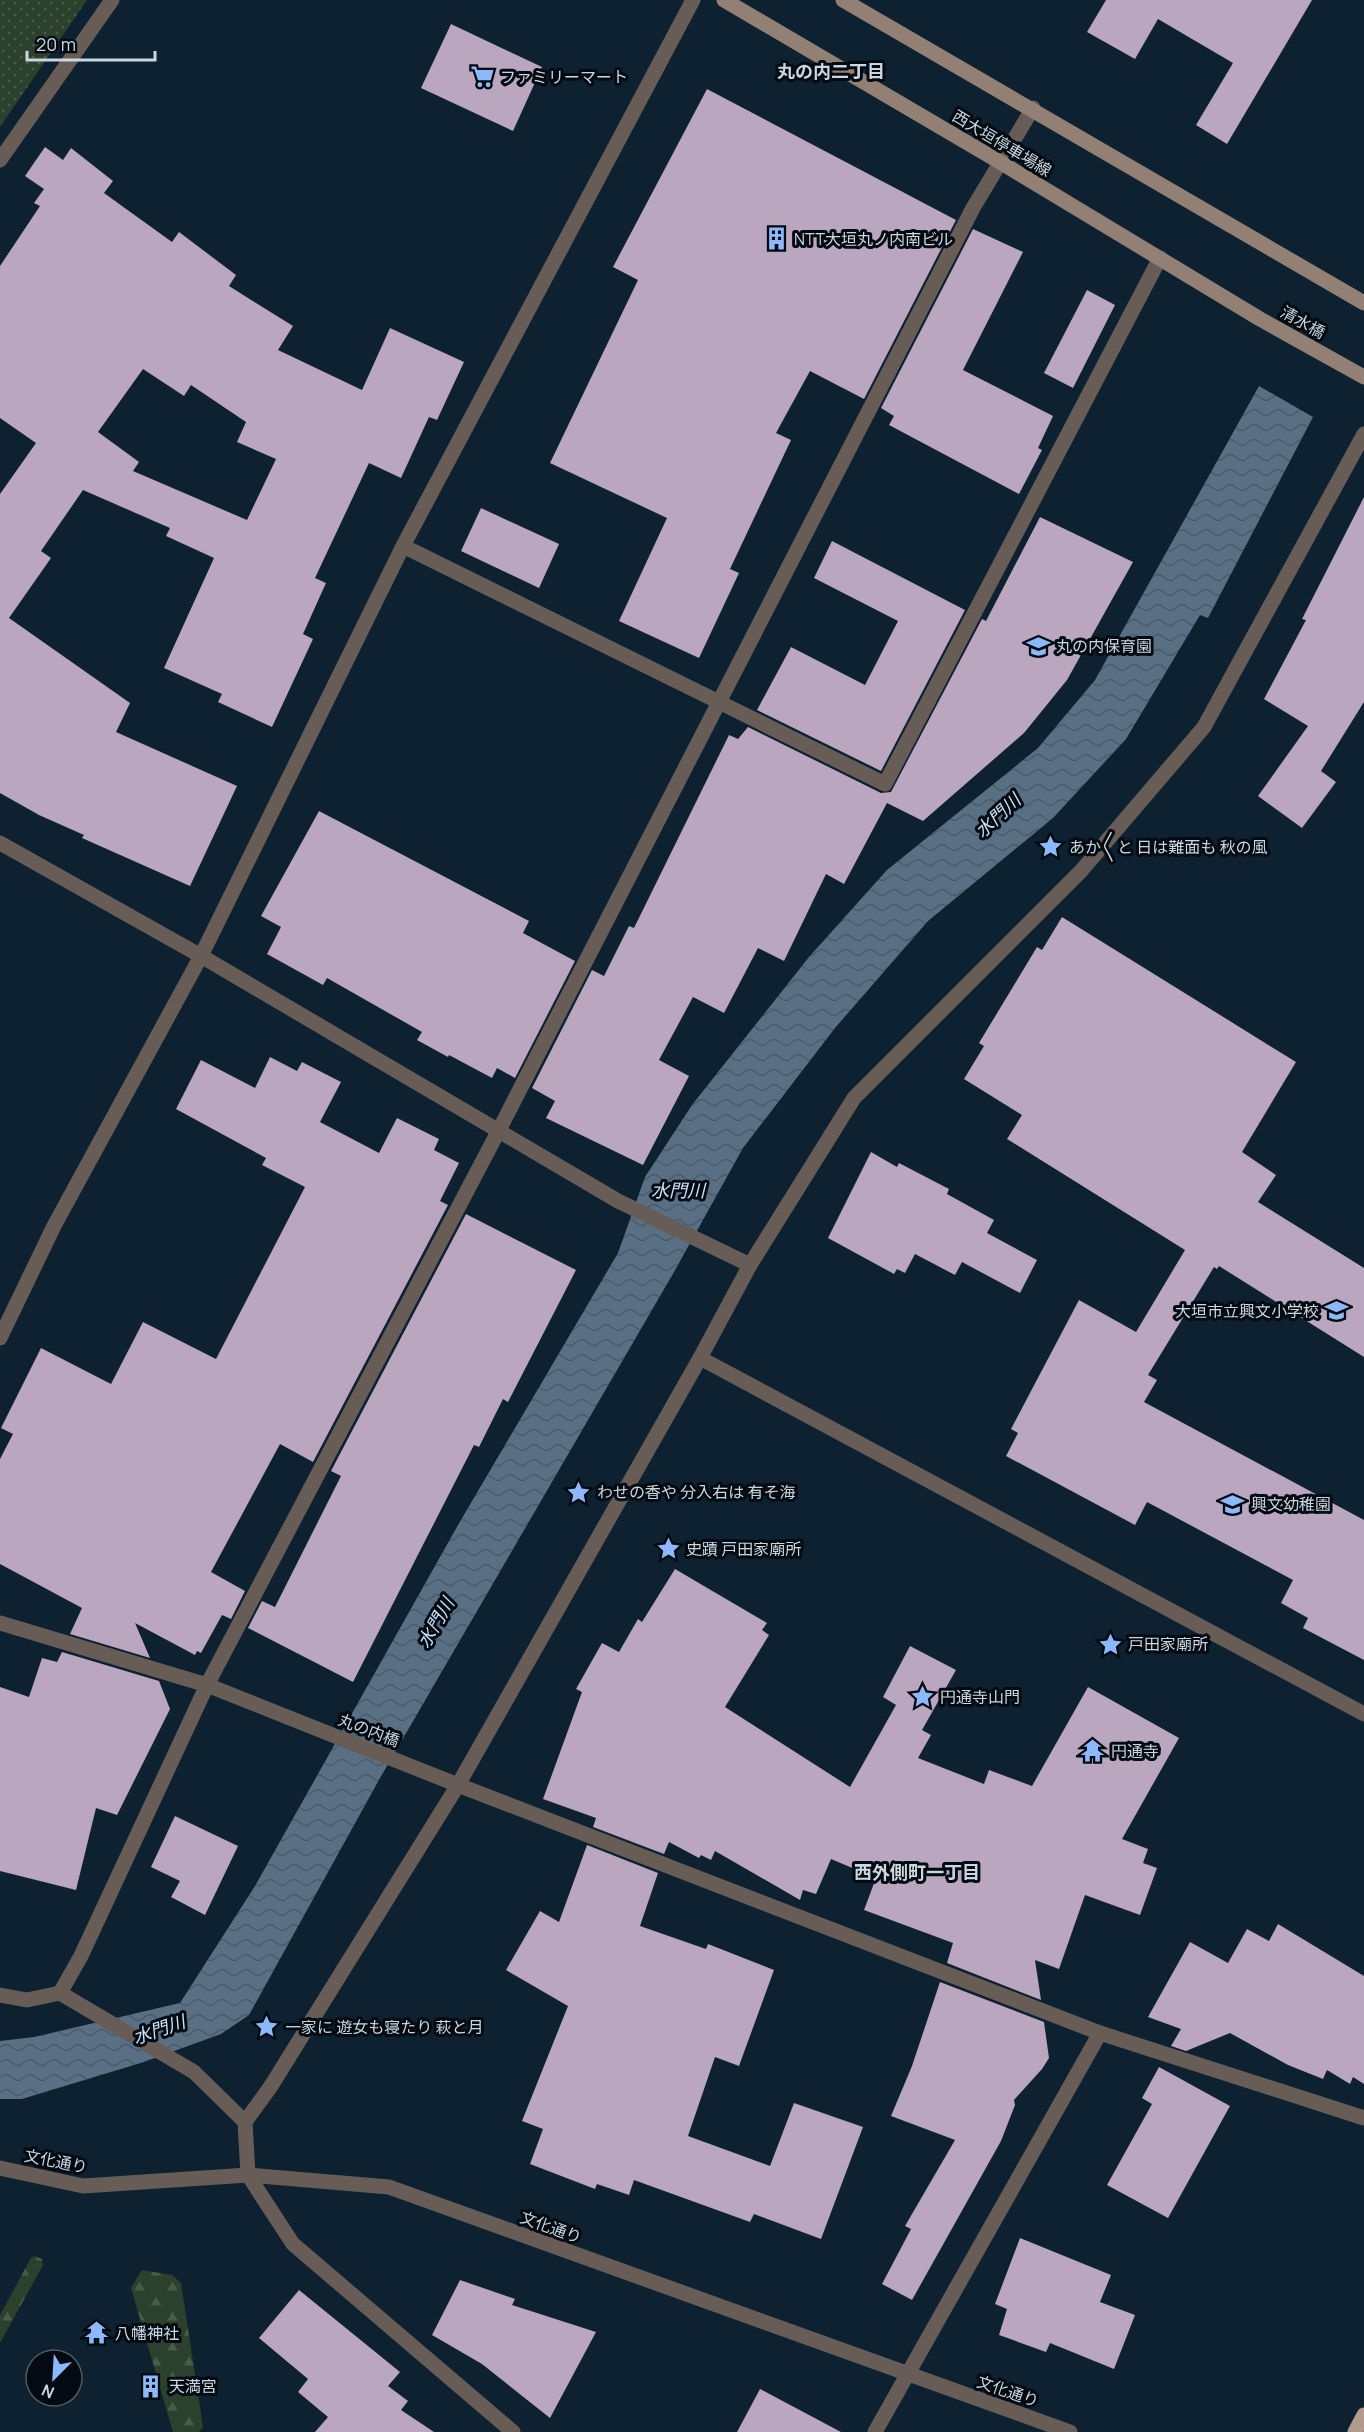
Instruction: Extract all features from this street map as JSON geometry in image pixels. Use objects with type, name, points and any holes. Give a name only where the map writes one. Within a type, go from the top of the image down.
[{"type":"main road","name":"西大垣停車場線","points":[[724,0],[1000,162],[1260,319]]},
{"type":"main road","points":[[843,0],[1033,108],[1361,301]]},
{"type":"main road","name":"清水橋","points":[[1260,319],[1364,377]]},
{"type":"main road","points":[[1355,2432],[1364,2415]]},
{"type":"street","points":[[0,160],[112,0]]},
{"type":"street","points":[[0,1338],[54,1226],[201,956],[403,546],[693,0]]},
{"type":"street","points":[[60,1993],[81,1956],[207,1685],[499,1130],[973,208],[1033,108]]},
{"type":"street","points":[[403,546],[885,784],[1160,258]]},
{"type":"street","points":[[513,2432],[293,2244],[248,2175],[245,2122],[271,2086],[458,1785],[700,1358],[750,1265],[854,1098],[1081,871],[1204,727],[1364,434]]},
{"type":"street","points":[[0,843],[201,956],[618,1201],[750,1265]]},
{"type":"street","points":[[700,1358],[1364,1714]]},
{"type":"street","name":"丸の内橋","points":[[0,1623],[207,1685],[458,1785],[1100,2033],[1364,2118]]},
{"type":"street","points":[[0,1995],[27,2000],[60,1993],[194,2072],[245,2122]]},
{"type":"street","points":[[875,2432],[1100,2033]]},
{"type":"street","name":"文化通り","points":[[1,2171],[83,2186],[248,2175],[389,2187],[1070,2432]]},
{"type":"green space","points":[[0,0],[87,0],[0,127]]},
{"type":"green space","points":[[35,2256],[42,2259],[43,2265],[0,2343],[0,2315],[31,2258]]},
{"type":"green space","points":[[142,2270],[172,2275],[181,2283],[203,2427],[199,2432],[173,2432],[131,2288]]},
{"type":"water","name":"水門川","points":[[1259,386],[1313,417],[1208,618],[1200,615],[1126,739],[1053,818],[928,921],[835,1028],[743,1148],[674,1272],[380,1778],[249,2015],[221,2034],[144,2062],[22,2099],[0,2099],[0,2041],[34,2037],[180,2003],[255,1886],[458,1525],[618,1253],[645,1177],[692,1105],[809,957],[887,870],[1038,748],[1095,680]]},
{"type":"building","points":[[1106,0],[1312,0],[1227,144],[1196,125],[1233,63],[1158,19],[1135,59],[1087,32]]},
{"type":"building","name":"ファミリーマート","points":[[451,24],[542,67],[513,131],[421,88]]},
{"type":"building","points":[[707,89],[956,220],[864,399],[810,371],[776,433],[791,440],[730,569],[739,573],[699,658],[619,621],[667,518],[550,463],[638,280],[613,267]]},
{"type":"building","points":[[45,147],[63,160],[71,148],[113,181],[104,193],[172,242],[179,232],[236,275],[229,286],[293,326],[278,350],[362,390],[390,328],[464,362],[437,420],[429,417],[401,478],[369,463],[315,578],[326,583],[303,634],[313,639],[272,727],[218,702],[222,694],[164,668],[214,558],[166,536],[170,528],[83,490],[41,551],[51,558],[9,618],[130,703],[116,732],[237,786],[190,886],[82,838],[84,835],[39,815],[0,793],[0,494],[36,443],[0,418],[0,266],[40,206],[34,203],[44,189],[25,176]],"holes":[[[143,369],[184,396],[191,385],[246,422],[237,442],[276,459],[247,520],[133,471],[139,462],[98,432]]]},
{"type":"building","points":[[973,229],[1023,252],[963,370],[1053,416],[1038,448],[1042,450],[1019,494],[889,425],[894,416],[881,408]]},
{"type":"building","points":[[1087,290],[1115,305],[1073,388],[1044,373]]},
{"type":"building","points":[[1364,497],[1364,702],[1321,771],[1336,782],[1302,828],[1258,796],[1308,726],[1264,699],[1306,620],[1302,619]]},
{"type":"building","points":[[481,508],[559,544],[539,588],[461,551]]},
{"type":"building","points":[[1040,517],[1133,562],[1067,680],[1024,733],[923,821],[887,803],[844,884],[826,874],[784,961],[758,948],[724,1013],[693,997],[659,1060],[689,1076],[643,1165],[546,1118],[555,1101],[532,1088],[592,970],[604,976],[629,926],[634,928],[729,735],[738,739],[748,727],[881,793],[891,792],[982,619],[986,621]]},
{"type":"building","points":[[832,541],[965,610],[881,771],[757,710],[791,647],[865,685],[898,621],[814,578]]},
{"type":"building","points":[[319,811],[529,921],[523,933],[575,961],[515,1078],[497,1068],[492,1078],[449,1055],[448,1057],[417,1040],[422,1032],[327,978],[323,985],[267,954],[281,927],[261,916]]},
{"type":"building","points":[[1062,917],[1296,1062],[1242,1152],[1276,1175],[1258,1202],[1364,1268],[1364,1357],[1219,1266],[1217,1269],[1214,1267],[1148,1375],[1157,1380],[1144,1402],[1364,1520],[1364,1660],[1303,1628],[1308,1618],[1281,1603],[1293,1580],[1147,1502],[1135,1525],[1006,1456],[1018,1433],[1011,1429],[1079,1300],[1136,1332],[1185,1250],[1007,1139],[1022,1115],[964,1079],[984,1046],[979,1043],[1037,947],[1042,950]]},
{"type":"building","points":[[270,1057],[297,1071],[302,1062],[341,1082],[320,1122],[379,1153],[397,1118],[439,1139],[434,1150],[459,1163],[440,1201],[448,1205],[313,1462],[280,1444],[211,1572],[245,1591],[231,1619],[222,1615],[201,1653],[197,1651],[195,1655],[135,1623],[150,1658],[70,1634],[82,1608],[0,1564],[0,1459],[13,1434],[1,1428],[41,1348],[111,1384],[143,1322],[216,1359],[305,1187],[262,1165],[266,1158],[176,1109],[201,1060],[255,1088]]},
{"type":"building","points":[[871,1152],[897,1167],[899,1163],[949,1189],[947,1194],[994,1220],[987,1233],[1037,1260],[1020,1293],[962,1262],[955,1275],[915,1254],[905,1273],[897,1269],[894,1274],[828,1238]]},
{"type":"building","points":[[466,1214],[576,1270],[508,1402],[503,1399],[479,1447],[474,1445],[353,1682],[248,1628],[262,1601],[275,1607],[341,1476],[331,1471]]},
{"type":"building","points":[[675,1569],[767,1623],[762,1630],[769,1635],[725,1707],[850,1787],[896,1705],[883,1697],[910,1646],[956,1670],[922,1730],[931,1735],[918,1758],[984,1784],[989,1770],[1032,1786],[1088,1687],[1179,1738],[1122,1839],[1148,1849],[1143,1863],[1157,1868],[1140,1915],[1085,1895],[1059,1969],[1035,1960],[1041,2000],[947,1963],[953,1943],[864,1910],[876,1878],[831,1859],[816,1894],[803,1890],[800,1900],[715,1851],[711,1860],[701,1855],[699,1858],[669,1842],[664,1854],[593,1827],[596,1818],[543,1799],[582,1692],[576,1689],[602,1643],[619,1652],[638,1619],[642,1622]]},
{"type":"building","points":[[62,1652],[159,1681],[170,1709],[117,1815],[96,1808],[76,1890],[0,1871],[0,1687],[29,1697],[42,1658],[57,1662]]},
{"type":"building","points":[[175,1816],[238,1846],[205,1915],[171,1897],[180,1881],[151,1867]]},
{"type":"building","points":[[587,1845],[658,1873],[640,1926],[706,1949],[708,1944],[774,1970],[739,2066],[715,2057],[688,2136],[770,2166],[794,2103],[863,2127],[821,2239],[754,2214],[750,2222],[634,2180],[629,2195],[597,2184],[595,2189],[530,2164],[543,2129],[522,2121],[568,2006],[506,1970],[540,1911],[559,1922]]},
{"type":"building","points":[[1278,1924],[1364,1976],[1364,2084],[1353,2077],[1350,2084],[1327,2070],[1323,2079],[1288,2065],[1230,2033],[1186,2051],[1171,2046],[1181,2029],[1148,2017],[1190,1942],[1228,1963],[1247,1929],[1269,1941]]},
{"type":"building","points":[[940,1982],[1044,2022],[1049,2058],[1014,2100],[1015,2105],[1001,2141],[912,2300],[882,2284],[911,2229],[905,2226],[955,2140],[891,2116],[912,2066]]},
{"type":"building","points":[[1159,2067],[1230,2106],[1168,2218],[1107,2185],[1152,2104],[1142,2098]]},
{"type":"building","points":[[1020,2238],[1111,2275],[1100,2302],[1135,2315],[1114,2369],[1050,2343],[1046,2352],[999,2335],[1007,2309],[995,2304]]},
{"type":"building","points":[[460,2280],[515,2299],[512,2305],[596,2332],[550,2418],[482,2364],[432,2335]]},
{"type":"building","points":[[299,2290],[400,2372],[388,2386],[408,2401],[401,2410],[434,2432],[315,2432],[328,2417],[298,2392],[308,2379],[259,2338]]},
{"type":"building","points":[[760,2389],[841,2432],[737,2432]]},
{"type":"place","name":"ファミリーマート","points":[[482,77]]},
{"type":"place","name":"NTT大垣丸ノ内南ビル","points":[[776,239]]},
{"type":"place","name":"丸の内保育園","points":[[1038,646]]},
{"type":"place","name":"あか〱と 日は難面も 秋の風","points":[[1051,847]]},
{"type":"place","name":"大垣市立興文小学校","points":[[1337,1311]]},
{"type":"place","name":"わせの香や 分入右は 有そ海","points":[[579,1492]]},
{"type":"place","name":"興文幼稚園","points":[[1233,1504]]},
{"type":"place","name":"史蹟 戸田家廟所","points":[[668,1549]]},
{"type":"place","name":"戸田家廟所","points":[[1110,1644]]},
{"type":"place","name":"円通寺山門","points":[[922,1697]]},
{"type":"place","name":"円通寺","points":[[1093,1751]]},
{"type":"place","name":"一家に 遊女も寝たり 萩と月","points":[[267,2027]]},
{"type":"place","name":"八幡神社","points":[[97,2333]]},
{"type":"place","name":"天満宮","points":[[151,2386]]},
{"type":"district","name":"丸の内二丁目","points":[[831,72]]},
{"type":"district","name":"西外側町一丁目","points":[[917,1873]]}]
